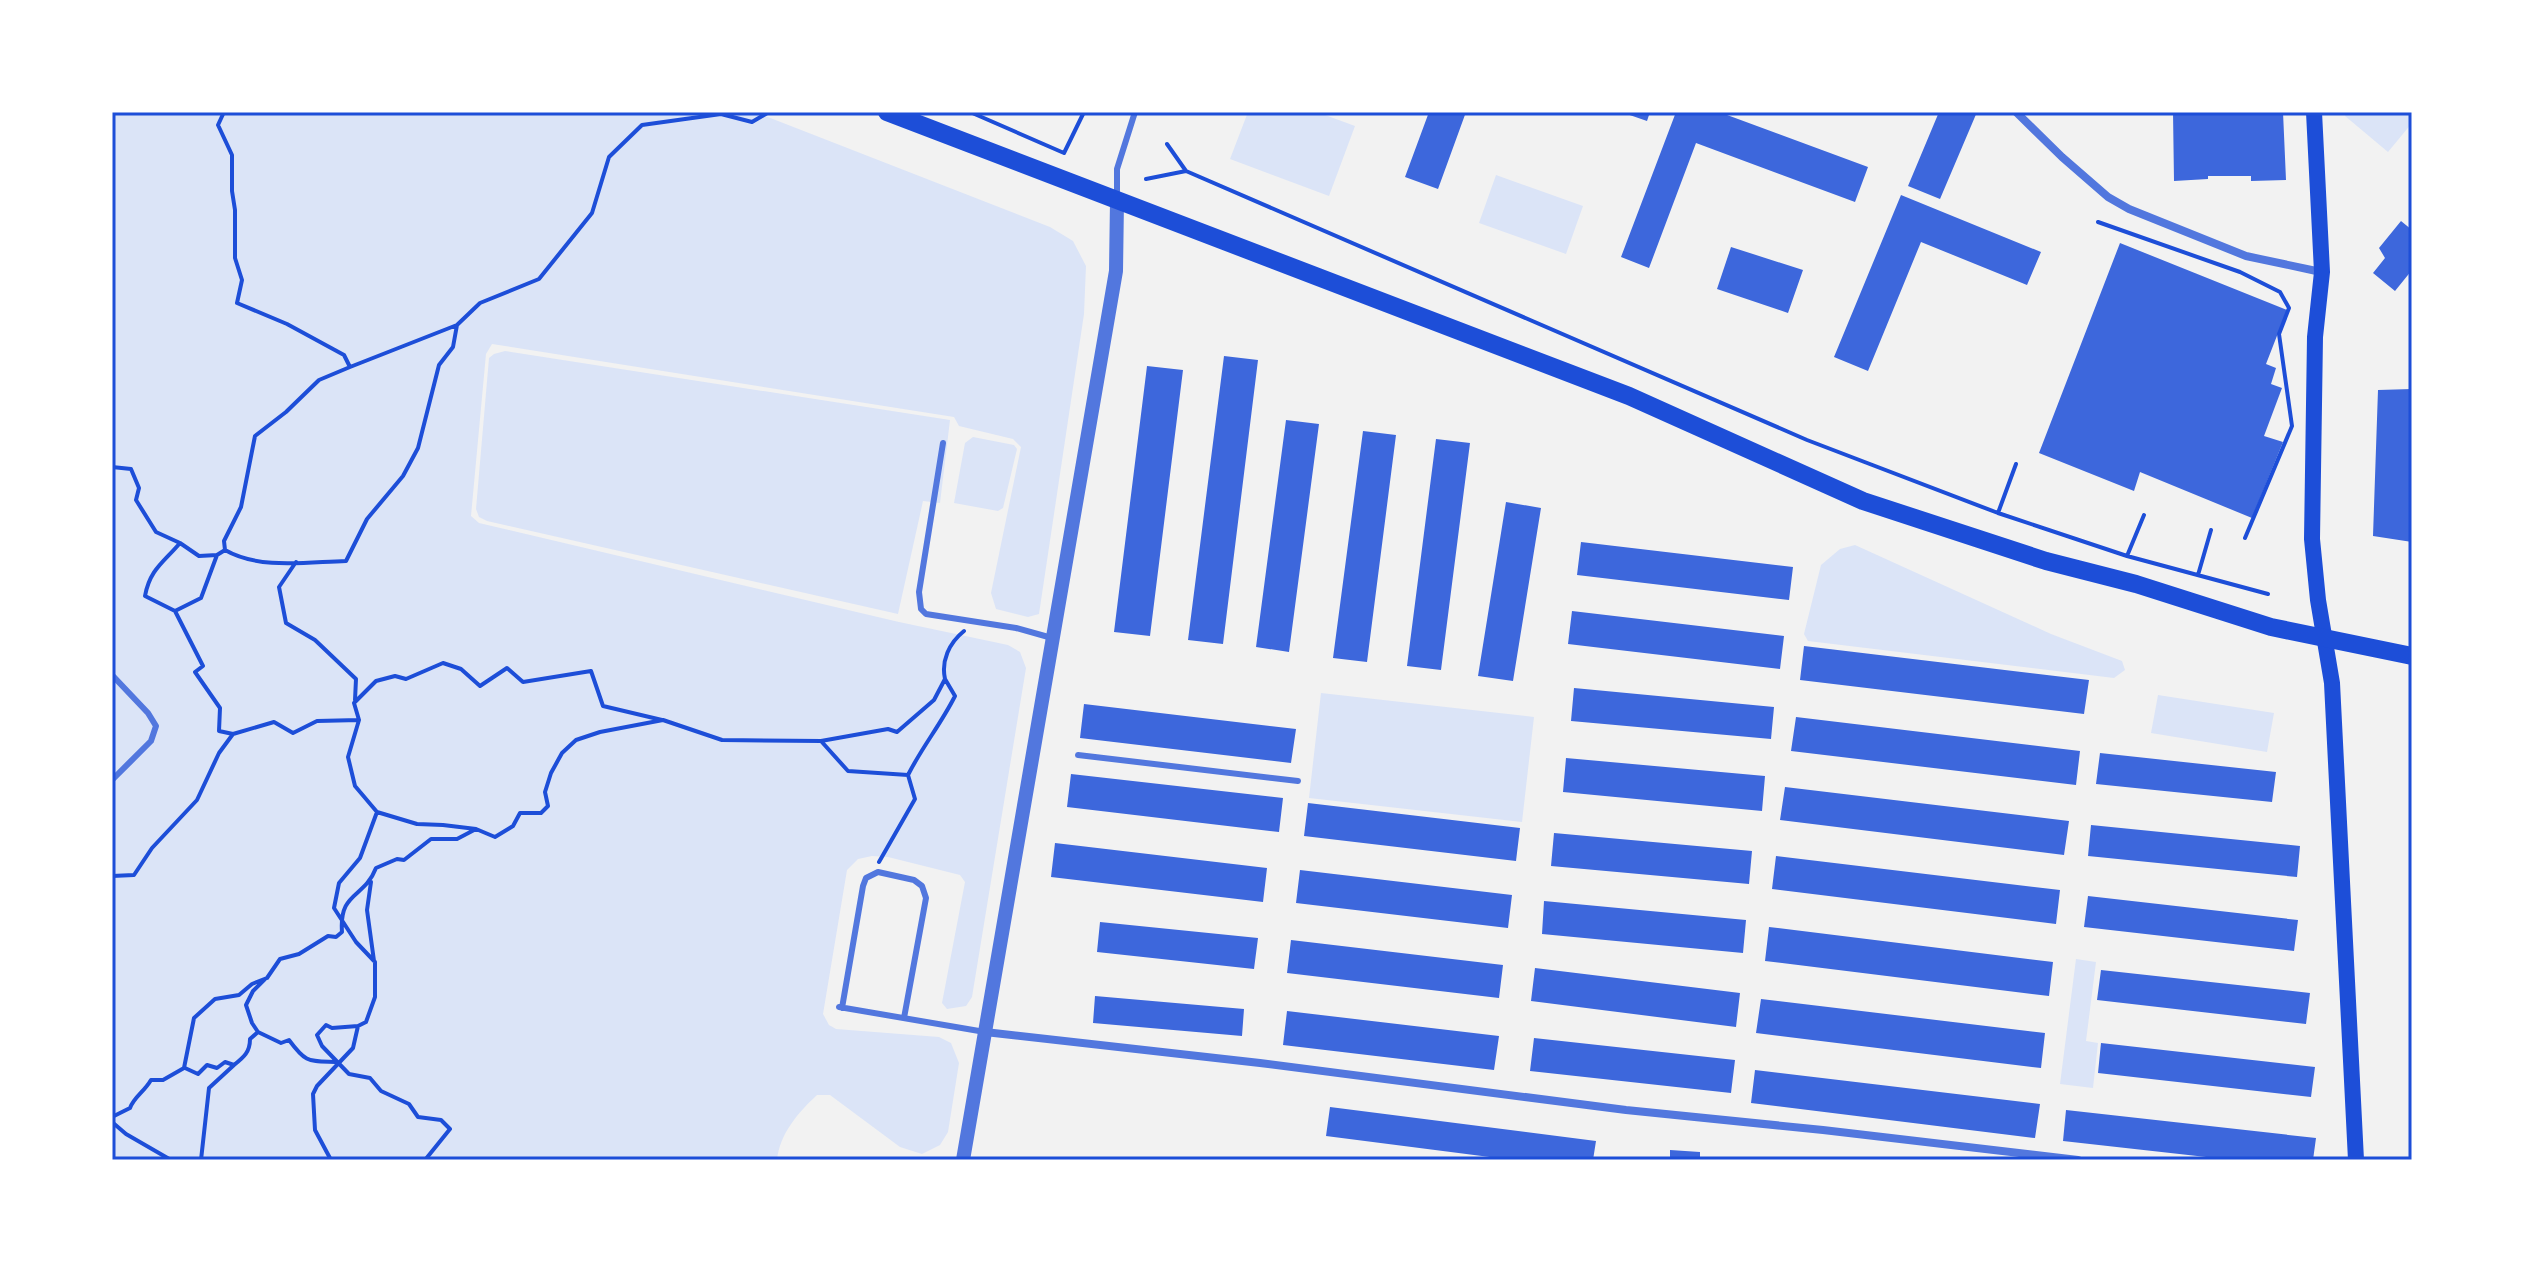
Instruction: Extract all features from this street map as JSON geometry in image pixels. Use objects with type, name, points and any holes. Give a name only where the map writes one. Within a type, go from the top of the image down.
[{"type":"main road","points":[[887,112],[1629,396],[1863,501],[2046,561],[2136,584],[2271,627],[2412,656]]},
{"type":"main road","points":[[2314,112],[2322,272],[2315,337],[2312,539],[2318,600],[2332,683],[2356,1160]]},
{"type":"street","points":[[2016,112],[2108,197],[2129,209],[2246,256],[2322,272]]},
{"type":"street","points":[[963,1160],[1116,271],[1117,201]]},
{"type":"street","points":[[985,1032],[1260,1063],[1626,1110],[2078,1160]]},
{"type":"lane","points":[[1117,201],[1117,169],[1135,112]]},
{"type":"lane","points":[[943,443],[919,592],[921,609],[926,614],[1016,628],[1052,638]]},
{"type":"lane","points":[[112,675],[148,713],[156,726],[151,741],[112,780]]},
{"type":"lane","points":[[1078,755],[1298,781]]},
{"type":"lane","points":[[904,1018],[926,898],[922,886],[914,880],[878,872],[866,878],[863,886],[840,1008],[985,1032]]},
{"type":"path","points":[[224,112],[218,125],[232,155],[235,258],[242,280],[237,303],[287,324],[344,355],[350,367]]},
{"type":"path","points":[[225,550],[224,541],[241,507],[255,436],[319,380],[457,325],[480,303],[539,279],[592,213],[609,157],[642,125],[721,114],[752,122],[769,112]]},
{"type":"path","points":[[970,112],[1064,153],[1084,112]]},
{"type":"path","points":[[1167,144],[1186,171],[1807,440],[1998,513],[2127,556],[2268,594]]},
{"type":"path","points":[[1146,179],[1186,171]]},
{"type":"path","points":[[2098,222],[2240,272],[2280,292],[2289,308],[2279,334],[2292,426],[2245,538]]},
{"type":"path","points":[[225,550],[240,559],[259,562],[346,561],[367,519],[403,476],[418,448],[439,365],[453,347],[457,325]]},
{"type":"path","points":[[1998,513],[2016,464]]},
{"type":"path","points":[[112,467],[131,469],[139,488],[136,500],[156,532],[199,556],[217,555],[225,550]]},
{"type":"path","points":[[2127,556],[2144,515]]},
{"type":"path","points":[[2198,575],[2211,530]]},
{"type":"path","points":[[180,543],[154,569],[145,596],[175,611],[203,666],[195,672],[220,708],[219,731],[233,734],[274,722],[293,733],[317,721],[359,720]]},
{"type":"path","points":[[175,611],[201,598],[217,555]]},
{"type":"path","points":[[296,562],[279,587],[286,623],[315,640],[356,679],[354,703],[359,720],[348,757],[355,786],[377,812],[417,824],[476,829],[495,837],[513,826],[520,813],[541,813],[548,806],[545,792],[551,773],[562,753],[576,740],[600,732],[663,720]]},
{"type":"path","points":[[872,874],[915,799],[908,775],[920,750],[941,724],[955,696],[945,679],[943,667],[948,652],[964,631],[972,632]]},
{"type":"path","points":[[354,703],[376,681],[395,676],[406,679],[443,663],[461,669],[480,686],[507,668],[523,682],[591,671],[603,706],[663,720],[722,740],[821,741],[888,729],[897,732],[934,700],[945,679]]},
{"type":"path","points":[[112,876],[134,875],[152,848],[197,800],[219,753],[233,734]]},
{"type":"path","points":[[821,741],[848,771],[908,775]]},
{"type":"path","points":[[375,962],[356,942],[334,908],[339,883],[360,858],[377,812]]},
{"type":"path","points":[[425,1160],[450,1129],[441,1120],[418,1117],[409,1104],[381,1091],[370,1078],[349,1074],[322,1046],[317,1035],[326,1025],[332,1028],[358,1026],[366,1022],[375,997],[375,962],[367,910],[376,868],[397,859],[404,860],[431,839],[457,839],[476,829]]},
{"type":"path","points":[[338,1063],[331,1061],[322,1064],[301,1056],[289,1040],[281,1043],[258,1032],[246,1005],[253,991],[280,959],[299,954],[328,936],[336,937],[342,932],[343,908],[371,880]]},
{"type":"path","points":[[171,1160],[126,1134],[112,1120],[130,1108],[151,1080],[163,1080],[184,1068],[194,1018],[215,999],[239,995],[252,984],[267,978]]},
{"type":"path","points":[[331,1160],[315,1130],[313,1094],[353,1048],[358,1026]]},
{"type":"path","points":[[201,1160],[209,1088],[245,1056],[250,1048],[250,1039],[258,1032]]},
{"type":"path","points":[[184,1068],[198,1074],[207,1065],[217,1068],[225,1062],[234,1065]]},
{"type":"shaded area","points":[[112,112],[755,112],[1050,227],[1073,241],[1086,266],[1084,314],[1039,614],[1028,617],[996,609],[991,593],[1021,447],[1013,439],[959,426],[954,417],[492,344],[486,354],[471,516],[479,523],[1008,645],[1020,652],[1026,668],[972,997],[966,1006],[947,1009],[942,1003],[965,882],[960,875],[872,856],[858,859],[847,870],[823,1014],[829,1025],[836,1029],[939,1037],[951,1043],[959,1063],[948,1132],[940,1145],[922,1154],[900,1147],[830,1095],[817,1095],[791,1124],[777,1160],[112,1160]]},
{"type":"shaded area","points":[[1248,112],[1317,112],[1355,126],[1329,196],[1230,159]]},
{"type":"shaded area","points":[[2348,112],[2412,112],[2412,123],[2388,152],[2345,116]]},
{"type":"shaded area","points":[[1496,175],[1583,206],[1566,254],[1479,223]]},
{"type":"shaded area","points":[[505,351],[950,420],[940,503],[923,501],[898,614],[479,517],[476,509],[489,358]]},
{"type":"shaded area","points":[[973,437],[1014,445],[1017,449],[1003,508],[998,511],[954,503],[965,443]]},
{"type":"shaded area","points":[[1855,545],[2051,634],[2122,661],[2125,670],[2114,678],[1808,641],[1804,634],[1821,565],[1840,549]]},
{"type":"shaded area","points":[[1321,693],[1534,717],[1522,822],[1309,798]]},
{"type":"shaded area","points":[[2158,695],[2274,713],[2267,752],[2151,733]]},
{"type":"shaded area","points":[[2076,959],[2096,962],[2086,1041],[2098,1043],[2093,1088],[2060,1084]]},
{"type":"building","points":[[1429,112],[1466,112],[1438,189],[1405,177]]},
{"type":"building","points":[[1621,112],[1650,112],[1647,121]]},
{"type":"building","points":[[1676,112],[1719,112],[1868,167],[1855,202],[1696,143],[1649,268],[1621,257]]},
{"type":"building","points":[[1939,112],[1977,112],[1940,199],[1908,186]]},
{"type":"building","points":[[2173,112],[2283,112],[2286,180],[2251,181],[2251,176],[2208,176],[2208,179],[2174,181]]},
{"type":"building","points":[[1901,195],[2041,252],[2027,285],[1921,242],[1868,371],[1834,357]]},
{"type":"building","points":[[2401,221],[2412,230],[2412,270],[2395,291],[2373,273],[2385,258],[2379,248]]},
{"type":"building","points":[[2120,243],[2287,310],[2266,364],[2276,368],[2271,384],[2282,388],[2264,436],[2283,442],[2252,518],[2140,472],[2134,491],[2039,453]]},
{"type":"building","points":[[1731,247],[1803,270],[1788,313],[1717,289]]},
{"type":"building","points":[[1224,356],[1258,360],[1223,644],[1188,640]]},
{"type":"building","points":[[1147,366],[1183,370],[1150,636],[1114,632]]},
{"type":"building","points":[[2412,389],[2412,542],[2373,536],[2378,390]]},
{"type":"building","points":[[1286,420],[1319,424],[1289,652],[1256,647]]},
{"type":"building","points":[[1363,431],[1396,435],[1367,662],[1333,658]]},
{"type":"building","points":[[1436,439],[1470,443],[1441,670],[1407,666]]},
{"type":"building","points":[[1506,502],[1541,508],[1513,681],[1478,676]]},
{"type":"building","points":[[1581,542],[1793,567],[1789,600],[1577,575]]},
{"type":"building","points":[[1572,611],[1784,636],[1780,669],[1568,644]]},
{"type":"building","points":[[1804,646],[2089,680],[2084,714],[1800,680]]},
{"type":"building","points":[[1574,688],[1774,707],[1771,739],[1571,721]]},
{"type":"building","points":[[1084,704],[1296,729],[1291,763],[1080,738]]},
{"type":"building","points":[[1796,717],[2080,751],[2076,785],[1791,751]]},
{"type":"building","points":[[2100,753],[2276,772],[2272,802],[2096,784]]},
{"type":"building","points":[[1566,758],[1765,776],[1762,811],[1563,792]]},
{"type":"building","points":[[1071,774],[1283,798],[1279,832],[1067,807]]},
{"type":"building","points":[[1785,787],[2069,821],[2064,855],[1780,820]]},
{"type":"building","points":[[1308,803],[1520,828],[1516,861],[1304,836]]},
{"type":"building","points":[[2091,825],[2300,846],[2297,877],[2088,856]]},
{"type":"building","points":[[1554,833],[1752,851],[1749,884],[1551,866]]},
{"type":"building","points":[[1055,843],[1267,868],[1263,902],[1051,877]]},
{"type":"building","points":[[1776,856],[2060,890],[2056,924],[1772,889]]},
{"type":"building","points":[[1300,870],[1512,895],[1508,928],[1296,903]]},
{"type":"building","points":[[2088,896],[2298,920],[2294,951],[2084,927]]},
{"type":"building","points":[[1544,901],[1746,920],[1743,953],[1542,934]]},
{"type":"building","points":[[1100,922],[1258,938],[1254,969],[1097,952]]},
{"type":"building","points":[[1769,927],[2053,962],[2049,996],[1765,961]]},
{"type":"building","points":[[1291,940],[1503,965],[1499,998],[1287,973]]},
{"type":"building","points":[[1535,968],[1740,993],[1736,1027],[1531,1001]]},
{"type":"building","points":[[2101,970],[2310,993],[2306,1024],[2097,1000]]},
{"type":"building","points":[[1095,996],[1244,1009],[1242,1036],[1093,1023]]},
{"type":"building","points":[[1761,999],[2045,1033],[2041,1068],[1756,1033]]},
{"type":"building","points":[[1287,1011],[1499,1036],[1494,1070],[1283,1045]]},
{"type":"building","points":[[1534,1038],[1735,1060],[1731,1093],[1530,1071]]},
{"type":"building","points":[[2101,1043],[2315,1067],[2311,1097],[2098,1073]]},
{"type":"building","points":[[1755,1070],[2040,1104],[2035,1138],[1751,1103]]},
{"type":"building","points":[[1330,1107],[1596,1141],[1593,1160],[1513,1160],[1326,1136]]},
{"type":"building","points":[[2066,1110],[2316,1138],[2313,1160],[2233,1160],[2063,1141]]},
{"type":"building","points":[[1670,1150],[1700,1152],[1700,1160],[1670,1160]]}]
